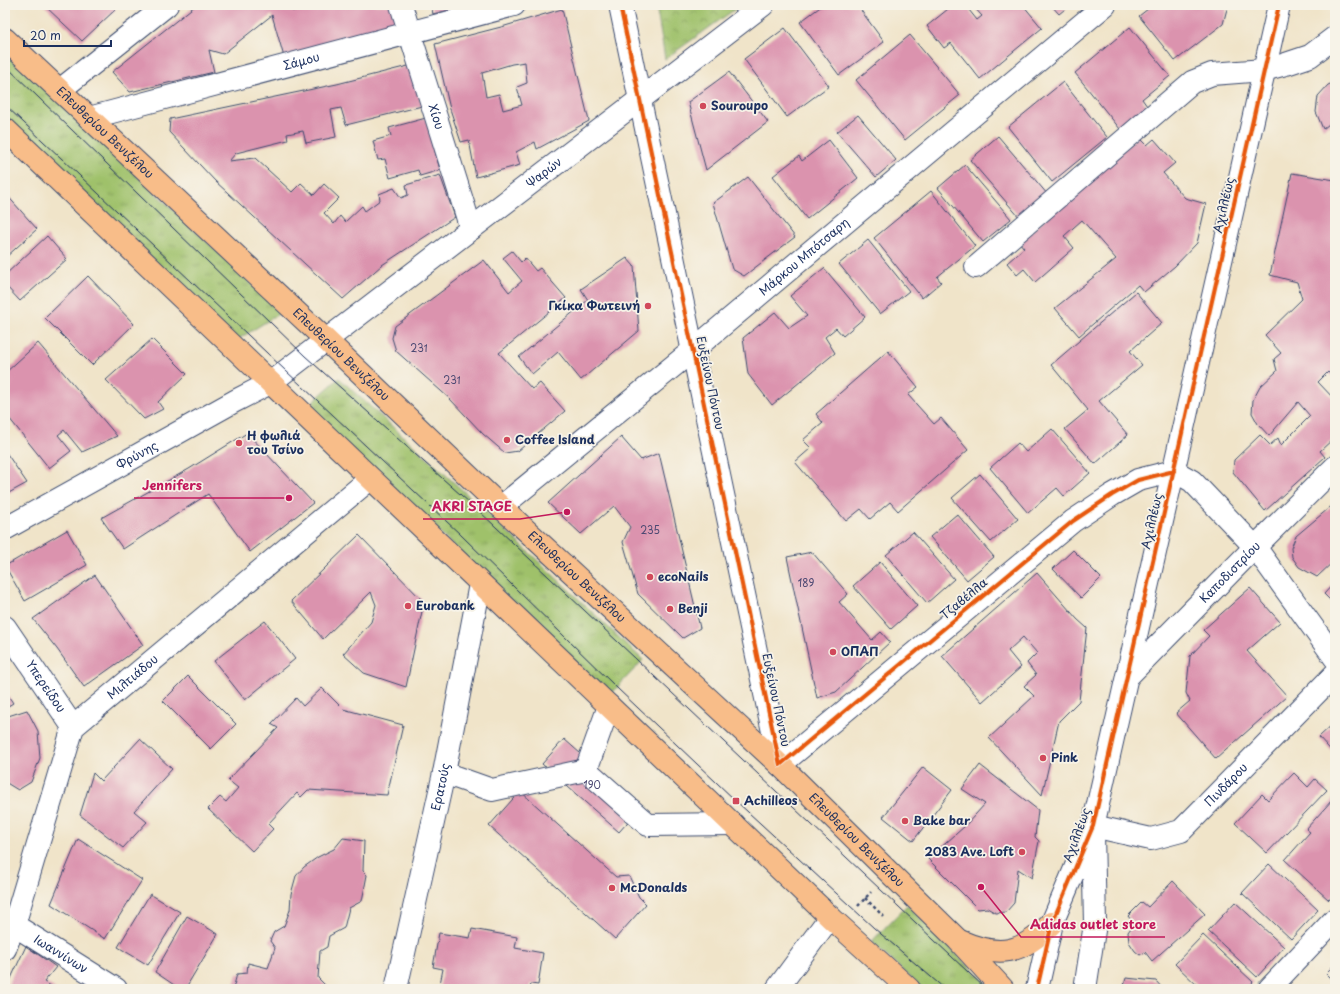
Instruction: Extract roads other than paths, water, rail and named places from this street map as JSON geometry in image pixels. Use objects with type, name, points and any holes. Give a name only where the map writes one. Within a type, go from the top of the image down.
[{"type":"main road","name":"Ελευθερίου Βενιζέλου","points":[[5,39],[326,340],[501,507],[780,765],[958,940],[1004,989]]},
{"type":"main road","points":[[7,135],[270,383],[830,917],[909,989]]},
{"type":"main road","points":[[958,940],[978,949],[998,952],[1008,951],[1034,941],[1052,923]]},
{"type":"street","points":[[60,90],[167,5]]},
{"type":"street","name":"Χίου","points":[[401,5],[471,229]]},
{"type":"street","name":"Σάμου","points":[[89,118],[410,34],[514,5]]},
{"type":"street","name":"Ευξείνου Πόντου","points":[[620,5],[780,765]]},
{"type":"street","name":"Ψαρών","points":[[326,340],[763,5]]},
{"type":"street","name":"Μάρκου Μπότσαρη","points":[[501,507],[693,350],[1105,5]]},
{"type":"street","name":"Αχιλλέως","points":[[1037,989],[1052,923],[1093,826],[1279,5]]},
{"type":"street","points":[[976,267],[1192,82],[1212,74],[1264,70],[1286,64],[1310,56],[1335,37]]},
{"type":"street","name":"Φρύνης","points":[[5,529],[270,383],[326,340]]},
{"type":"street","name":"Καποδιστρίου","points":[[1127,677],[1335,468]]},
{"type":"street","points":[[1174,471],[1192,481],[1255,547],[1335,658]]},
{"type":"street","name":"Τζαβέλλα","points":[[780,765],[1073,521],[1138,480],[1174,471]]},
{"type":"street","name":"Μιλτιάδου","points":[[73,727],[370,479]]},
{"type":"street","name":"Ερατούς","points":[[396,989],[444,772],[480,584]]},
{"type":"street","name":"Υπερείδου","points":[[5,627],[73,727]]},
{"type":"street","name":"Πινδάρου","points":[[1093,826],[1151,838],[1181,831],[1335,674]]},
{"type":"street","points":[[586,770],[609,706]]},
{"type":"street","points":[[5,949],[10,923],[73,727]]},
{"type":"street","points":[[444,772],[492,790],[586,770]]},
{"type":"street","points":[[586,770],[648,825],[732,824]]},
{"type":"street","name":"Αχιλλέως","points":[[1085,989],[1095,924],[1093,826]]},
{"type":"street","points":[[777,989],[830,917]]},
{"type":"street","points":[[1269,989],[1335,919]]},
{"type":"street","name":"Ιωαννίνων","points":[[10,923],[116,989]]},
{"type":"tram line","points":[[5,65],[305,356],[479,511],[986,989]]},
{"type":"tram line","points":[[5,105],[461,535],[618,689],[736,801],[874,928],[945,989]]},
{"type":"place","name":"Souroupo","points":[[703,106]]},
{"type":"place","name":"Γκίκα Φωτεινή","points":[[648,306]]},
{"type":"place","name":"Coffee Island","points":[[507,440]]},
{"type":"place","name":"Η φωλιά του Τσίνο","points":[[239,443]]},
{"type":"place","name":"Jennifers","points":[[289,498]]},
{"type":"place","name":"AKRI STAGE","points":[[567,512]]},
{"type":"place","name":"ecoNails","points":[[650,577]]},
{"type":"place","name":"Eurobank","points":[[408,606]]},
{"type":"place","name":"Benji","points":[[670,609]]},
{"type":"place","name":"ΟΠΑΠ","points":[[833,652]]},
{"type":"place","name":"Pink","points":[[1043,758]]},
{"type":"place","name":"Achilleos","points":[[736,801]]},
{"type":"place","name":"Bake bar","points":[[905,821]]},
{"type":"place","name":"2083 Ave. Loft","points":[[1022,852]]},
{"type":"place","name":"Adidas outlet store","points":[[981,887]]},
{"type":"place","name":"McDonalds","points":[[612,888]]}]
